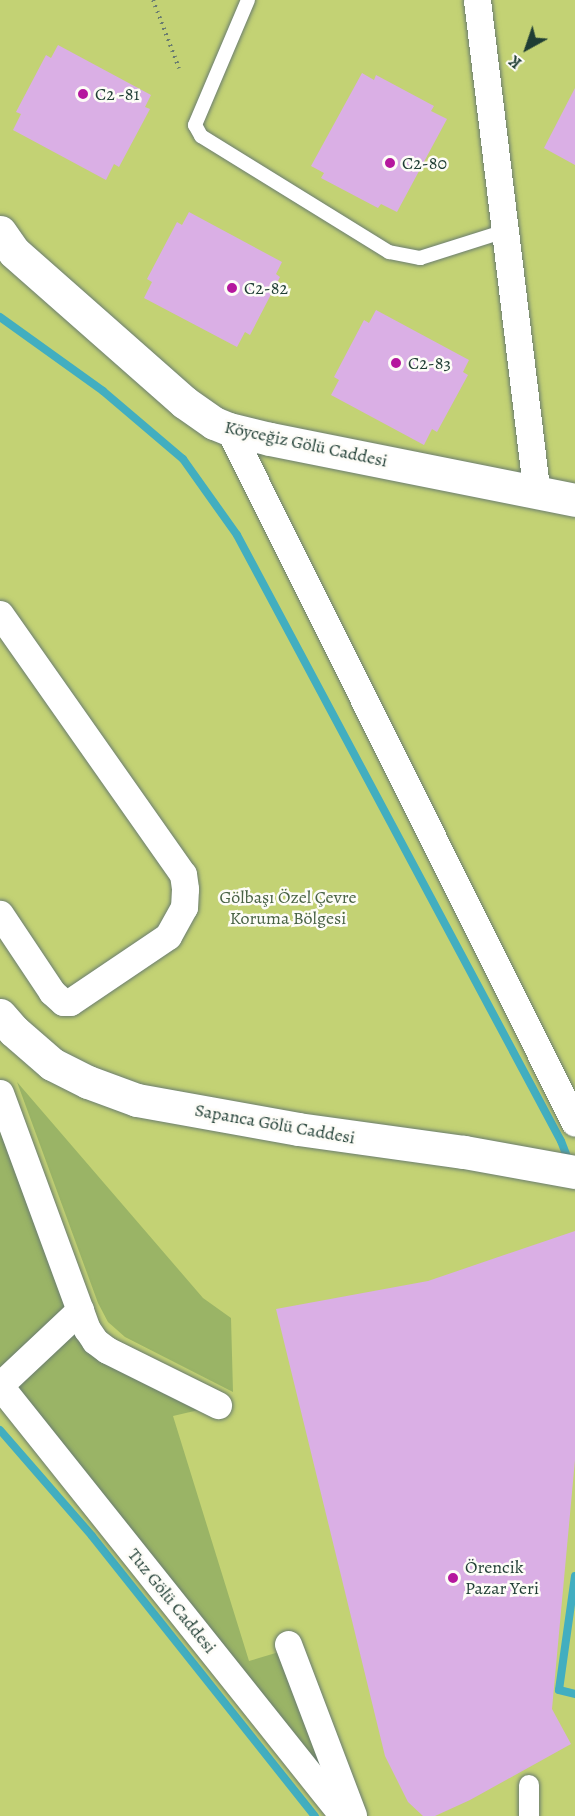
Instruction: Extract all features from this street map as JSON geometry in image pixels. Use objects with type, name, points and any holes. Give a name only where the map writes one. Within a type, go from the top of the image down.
[{"type":"street","points":[[477,0],[536,491]]},
{"type":"street","name":"Köyceğiz Gölü Caddesi","points":[[0,232],[14,252],[184,402],[214,423],[229,429],[575,500]]},
{"type":"street","points":[[229,429],[575,1123]]},
{"type":"street","points":[[0,614],[183,874],[185,889],[184,906],[168,936],[70,1002],[63,1002],[52,992],[0,914]]},
{"type":"street","name":"Sapanca Gölü Caddesi","points":[[0,1015],[14,1031],[52,1064],[88,1082],[137,1100],[298,1129],[464,1152],[568,1171]]},
{"type":"street","points":[[0,1093],[87,1329],[95,1341],[107,1350],[218,1405]]},
{"type":"street","points":[[0,1386],[80,1310]]},
{"type":"street","name":"Tuz Gölü Caddesi","points":[[0,1386],[343,1816]]},
{"type":"street","points":[[288,1644],[353,1816]]},
{"type":"street","points":[[529,1785],[529,1816]]},
{"type":"lane","points":[[248,0],[195,126],[201,136],[389,252],[420,258],[505,231]]},
{"type":"path","points":[[153,0],[179,68]]},
{"type":"green space","name":"Gölbaşı Özel Çevre Koruma Bölgesi","points":[[0,0],[575,0],[575,1816],[0,1816]]},
{"type":"green space","points":[[17,1082],[203,1298],[231,1318],[233,1392],[125,1337],[108,1322],[98,1303]]},
{"type":"green space","points":[[0,1131],[67,1310],[0,1367]]},
{"type":"green space","points":[[73,1330],[203,1409],[173,1416],[249,1661],[279,1652],[321,1768],[13,1384]]},
{"type":"building","points":[[58,45],[151,95],[145,107],[150,109],[119,167],[114,164],[106,180],[13,130],[21,114],[16,112],[46,55],[51,58]]},
{"type":"building","points":[[362,73],[374,80],[376,75],[434,106],[431,111],[447,119],[397,212],[381,204],[378,208],[321,178],[324,173],[311,166]]},
{"type":"building","points":[[575,88],[575,165],[544,148]]},
{"type":"building","points":[[189,212],[282,262],[276,274],[280,277],[250,335],[245,332],[237,347],[144,298],[152,282],[147,279],[177,222],[182,225]]},
{"type":"building","points":[[376,310],[469,360],[463,372],[468,375],[437,432],[432,429],[424,445],[331,395],[339,380],[334,377],[364,320],[369,323]]},
{"type":"building","name":"Örencik Pazar Yeri","points":[[575,1231],[575,1460],[552,1709],[571,1744],[470,1800],[435,1816],[423,1816],[408,1802],[385,1756],[276,1309],[428,1281]]},
{"type":"waterway","points":[[0,317],[103,391],[183,459],[237,535],[561,1141],[569,1162]]},
{"type":"waterway","points":[[0,1430],[92,1536],[315,1816]]},
{"type":"waterway","points":[[575,1576],[559,1690],[575,1694]]},
{"type":"place","name":"C2 -81","points":[[83,94]]},
{"type":"place","name":"C2-80","points":[[390,163]]},
{"type":"place","name":"C2-82","points":[[232,288]]},
{"type":"place","name":"C2-83","points":[[396,363]]},
{"type":"place","name":"Örencik Pazar Yeri","points":[[453,1578]]}]
